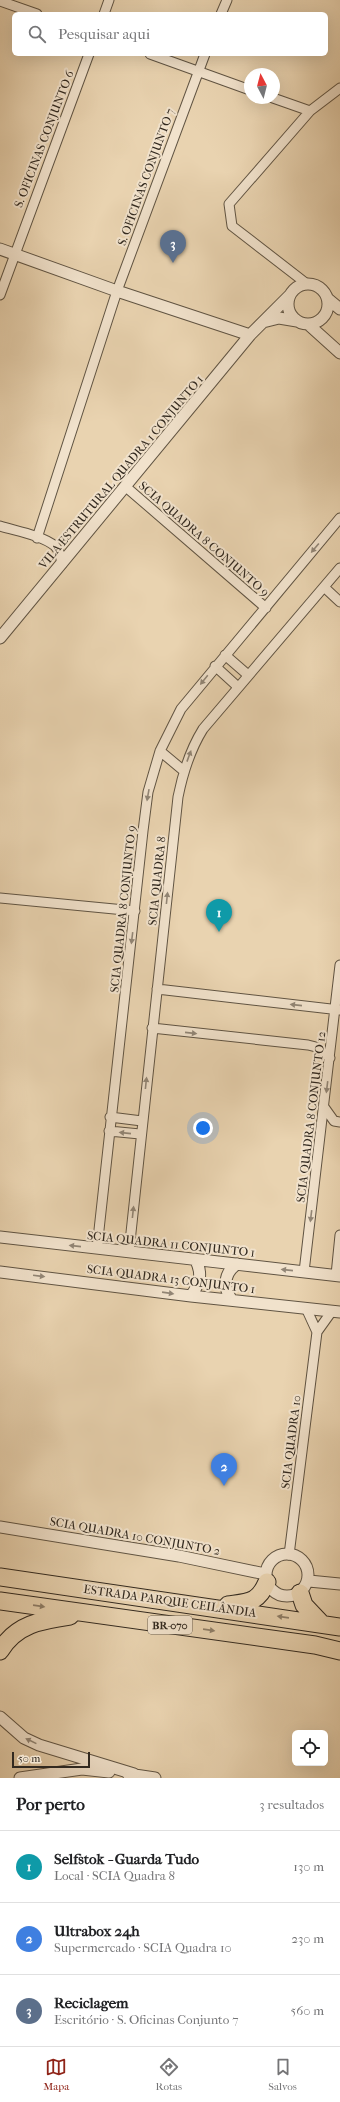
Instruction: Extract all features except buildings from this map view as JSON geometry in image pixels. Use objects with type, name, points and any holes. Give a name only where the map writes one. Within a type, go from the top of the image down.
[{"type":"highway","name":"ESTRADA PARQUE CEILÂNDIA","points":[[0,1577],[340,1627]]},
{"type":"highway","points":[[196,1605],[229,1604],[255,1600],[261,1596],[266,1578]]},
{"type":"highway","points":[[305,1587],[304,1605],[321,1623]]},
{"type":"highway","name":"ESTRADA PARQUE CEILÂNDIA","points":[[0,1600],[315,1645],[340,1651]]},
{"type":"highway","points":[[0,1651],[12,1635],[32,1623],[88,1613]]},
{"type":"street","points":[[105,12],[109,0]]},
{"type":"street","points":[[222,12],[227,0]]},
{"type":"street","points":[[0,1],[31,12]]},
{"type":"street","name":"S. OFICINAS CONJUNTO 6","points":[[0,295],[88,56]]},
{"type":"street","points":[[156,56],[244,88]]},
{"type":"street","name":"S. OFICINAS CONJUNTO 7","points":[[37,538],[117,291],[204,56]]},
{"type":"street","points":[[340,88],[310,111],[229,204],[232,226],[307,284],[320,288],[328,299],[340,309]]},
{"type":"street","points":[[280,100],[310,111]]},
{"type":"street","points":[[0,248],[117,291],[250,335]]},
{"type":"street","points":[[297,321],[288,309],[290,295],[297,287],[307,284]]},
{"type":"street","name":"VILA ESTRUTURAL QUADRA 1 CONJUNTO 1","points":[[0,638],[250,335],[290,295]]},
{"type":"street","points":[[309,325],[318,323],[325,317],[329,308],[328,299]]},
{"type":"street","points":[[263,323],[279,318],[309,325],[340,353]]},
{"type":"street","name":"SCIA QUADRA 8 CONJUNTO 9","points":[[126,487],[266,608]]},
{"type":"street","name":"SCIA QUADRA 8 CONJUNTO 9","points":[[97,1248],[110,1117],[148,792],[160,750],[181,709],[215,666],[266,608],[340,518]]},
{"type":"street","points":[[0,526],[37,538],[54,546],[60,554],[62,564]]},
{"type":"street","name":"SCIA QUADRA 8","points":[[129,1251],[140,1134],[178,797],[184,771],[194,744],[203,729],[340,568]]},
{"type":"street","points":[[324,587],[340,602]]},
{"type":"street","points":[[225,655],[248,675]]},
{"type":"street","points":[[215,666],[238,687]]},
{"type":"street","points":[[160,750],[184,771]]},
{"type":"street","points":[[0,898],[135,911]]},
{"type":"street","name":"SCIA QUADRA 8 CONJUNTO 12","points":[[304,1272],[337,1010],[340,965]]},
{"type":"street","points":[[157,989],[337,1010]]},
{"type":"street","points":[[152,1028],[308,1045],[316,1047],[330,1058]]},
{"type":"street","points":[[324,1108],[334,1121],[340,1122]]},
{"type":"street","points":[[110,1117],[142,1120]]},
{"type":"street","points":[[109,1131],[140,1134]]},
{"type":"street","points":[[338,1276],[340,1235]]},
{"type":"street","name":"SCIA QUADRA 11 CONJUNTO 1","points":[[0,1238],[129,1251],[338,1276]]},
{"type":"street","points":[[191,1296],[198,1286],[201,1276],[200,1268],[194,1259]]},
{"type":"street","points":[[230,1299],[226,1292],[227,1275],[230,1269],[237,1264]]},
{"type":"street","name":"SCIA QUADRA 13 CONJUNTO 1","points":[[0,1272],[191,1296],[336,1311]]},
{"type":"street","points":[[306,1308],[317,1332]]},
{"type":"street","name":"SCIA QUADRA 10","points":[[289,1555],[317,1332],[336,1311]]},
{"type":"street","name":"SCIA QUADRA 10 CONJUNTO 2","points":[[0,1527],[179,1556],[266,1578]]},
{"type":"street","points":[[305,1587],[310,1573],[306,1565],[293,1555],[278,1555],[272,1559],[266,1578],[270,1589],[279,1595],[290,1596],[305,1587],[340,1584]]},
{"type":"street","points":[[0,1717],[24,1738],[39,1745],[134,1774]]},
{"type":"street","points":[[20,1778],[82,1769],[134,1774],[155,1778]]},
{"type":"place","name":"Reciclagem","points":[[173,263]]},
{"type":"place","name":"Selfstok - Guarda Tudo","points":[[219,932]]},
{"type":"place","name":"Ultrabox 24h","points":[[224,1486]]}]
